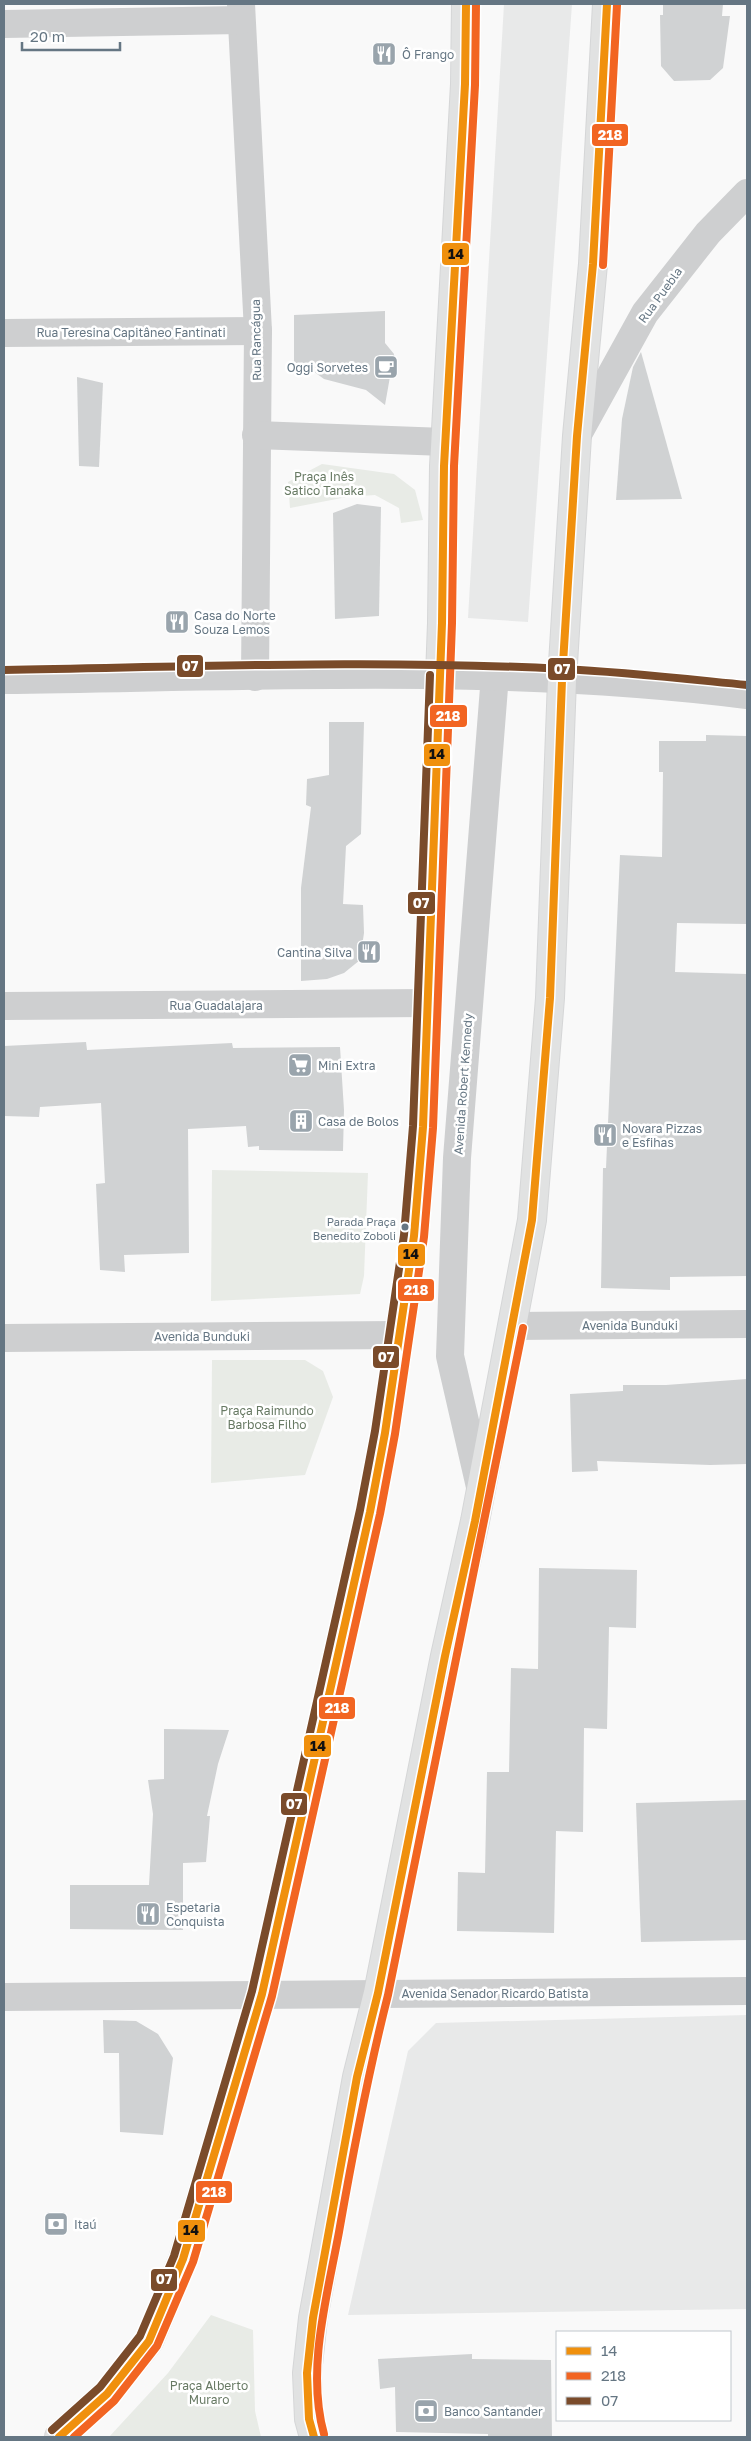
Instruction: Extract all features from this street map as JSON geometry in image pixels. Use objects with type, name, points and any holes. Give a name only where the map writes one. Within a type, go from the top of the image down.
[{"type":"main road","points":[[59,2437],[107,2394],[149,2341],[183,2259],[262,1994],[370,1512],[400,1335],[415,1226],[423,1127],[440,675],[446,442],[465,84],[466,4]]},
{"type":"main road","name":"Avenida Robert Kennedy","points":[[314,2437],[309,2419],[307,2373],[313,2318],[357,2077],[378,1993],[445,1656],[481,1491],[532,1220],[550,998],[562,680],[577,436],[593,264],[607,4]]},
{"type":"street","points":[[4,24],[241,12]]},
{"type":"street","name":"Rua Rancágua","points":[[241,12],[258,331],[255,677]]},
{"type":"street","name":"Rua Puebla","points":[[577,436],[645,313],[708,232],[747,193]]},
{"type":"street","name":"Rua Teresina Capitâneo Fantinati","points":[[4,333],[258,331]]},
{"type":"street","points":[[256,435],[446,442]]},
{"type":"street","points":[[4,680],[495,675],[676,686],[747,696]]},
{"type":"street","name":"Avenida Robert Kennedy","points":[[481,1491],[450,1356],[457,1158],[495,675]]},
{"type":"street","name":"Rua Guadalajara","points":[[4,1006],[428,1003]]},
{"type":"street","name":"Avenida Bunduki","points":[[512,1326],[747,1324]]},
{"type":"street","name":"Avenida Bunduki","points":[[4,1338],[400,1335]]},
{"type":"street","name":"Avenida Senador Ricardo Batista","points":[[4,1997],[747,1991]]},
{"type":"shaded area","points":[[504,4],[572,4],[528,622],[468,618]]},
{"type":"shaded area","points":[[747,2015],[747,2309],[348,2315],[408,2051],[436,2023]]},
{"type":"green space","name":"Praça Inês Satico Tanaka","points":[[322,464],[394,474],[415,490],[423,520],[401,523],[399,508],[375,495],[347,497],[290,508],[288,482]]},
{"type":"green space","points":[[212,1170],[368,1173],[364,1276],[360,1294],[211,1301]]},
{"type":"green space","name":"Praça Raimundo Barbosa Filho","points":[[212,1360],[305,1360],[323,1371],[333,1397],[305,1475],[211,1483]]},
{"type":"green space","name":"Praça Alberto Muraro","points":[[211,2315],[253,2330],[255,2411],[261,2437],[109,2437],[168,2373]]},
{"type":"building","points":[[663,4],[723,4],[722,16],[730,16],[723,68],[710,80],[674,81],[661,66],[660,15],[663,15]]},
{"type":"building","points":[[385,311],[385,343],[394,354],[385,405],[366,390],[324,379],[313,371],[294,371],[294,315]]},
{"type":"building","points":[[641,352],[682,499],[616,500],[622,419],[633,367]]},
{"type":"building","points":[[77,377],[103,383],[99,467],[79,466]]},
{"type":"building","points":[[357,504],[381,507],[379,616],[335,619],[333,513]]},
{"type":"building","points":[[329,722],[364,722],[361,834],[346,846],[343,904],[363,905],[364,933],[360,960],[344,973],[327,979],[301,981],[301,888],[311,807],[306,805],[307,779],[329,775]]},
{"type":"building","points":[[706,735],[747,736],[747,924],[677,923],[675,972],[747,974],[747,1276],[670,1277],[670,1290],[601,1288],[603,1168],[606,1168],[620,855],[662,857],[663,772],[659,772],[659,741],[706,741]]},
{"type":"building","points":[[86,1042],[87,1050],[232,1043],[233,1048],[340,1047],[344,1110],[343,1151],[259,1150],[259,1146],[248,1147],[246,1126],[188,1129],[189,1253],[124,1255],[125,1272],[100,1270],[96,1184],[105,1183],[101,1103],[40,1107],[39,1117],[4,1116],[4,1046]]},
{"type":"building","points":[[747,1379],[747,1464],[710,1465],[597,1461],[598,1471],[572,1472],[570,1394],[623,1391],[623,1385],[666,1385]]},
{"type":"building","points":[[539,1568],[637,1570],[636,1628],[609,1627],[607,1729],[584,1728],[583,1832],[556,1831],[554,1933],[457,1931],[458,1872],[485,1873],[487,1772],[509,1772],[511,1668],[538,1669]]},
{"type":"building","points":[[164,1729],[229,1730],[218,1764],[207,1816],[210,1816],[206,1862],[183,1863],[183,1930],[70,1929],[70,1885],[149,1885],[153,1814],[148,1780],[164,1779]]},
{"type":"building","points":[[747,1800],[747,1940],[641,1942],[636,1803]]},
{"type":"building","points":[[103,2020],[136,2021],[158,2034],[173,2058],[163,2135],[120,2132],[119,2053],[104,2053]]},
{"type":"building","points":[[472,2354],[472,2359],[551,2360],[552,2437],[488,2437],[488,2434],[396,2432],[395,2387],[380,2389],[378,2359]]},
{"type":"transit line","name":"14","points":[[59,2437],[107,2394],[149,2341],[183,2259],[262,1994],[370,1512],[385,1433],[414,1236],[423,1127],[442,623],[444,466],[465,84],[466,4]]},
{"type":"transit line","name":"218","points":[[74,2437],[114,2401],[157,2346],[193,2262],[272,1996],[380,1514],[395,1434],[424,1237],[433,1128],[452,623],[454,466],[475,85],[476,4]]},
{"type":"transit line","name":"14","points":[[314,2437],[309,2419],[307,2373],[313,2318],[357,2077],[378,1993],[445,1656],[475,1521],[532,1220],[550,998],[562,680],[577,436],[593,264],[607,4]]},
{"type":"transit line","name":"218","points":[[603,265],[617,5]]},
{"type":"transit line","name":"07","points":[[4,670],[353,664],[493,666],[586,670],[747,685]]},
{"type":"transit line","name":"07","points":[[52,2430],[100,2387],[140,2336],[174,2256],[252,1991],[360,1510],[375,1431],[404,1235],[413,1126],[430,675]]},
{"type":"transit line","name":"218","points":[[324,2434],[319,2410],[317,2385],[320,2333],[324,2308],[361,2113],[388,1995],[523,1328]]},
{"type":"place","name":"Ô Frango","points":[[384,54]]},
{"type":"place","name":"Oggi Sorvetes","points":[[386,367]]},
{"type":"place","name":"Casa do Norte Souza Lemos","points":[[177,622]]},
{"type":"place","name":"Cantina Silva","points":[[369,952]]},
{"type":"place","name":"Mini Extra","points":[[300,1065]]},
{"type":"place","name":"Casa de Bolos","points":[[301,1121]]},
{"type":"place","name":"Novara Pizzas e Esfihas","points":[[605,1135]]},
{"type":"place","name":"Parada Praça Benedito Zoboli","points":[[405,1227]]},
{"type":"place","name":"Espetaria Conquista","points":[[148,1914]]},
{"type":"place","name":"Itaú","points":[[56,2224]]},
{"type":"place","name":"Banco Santander","points":[[426,2411]]}]
